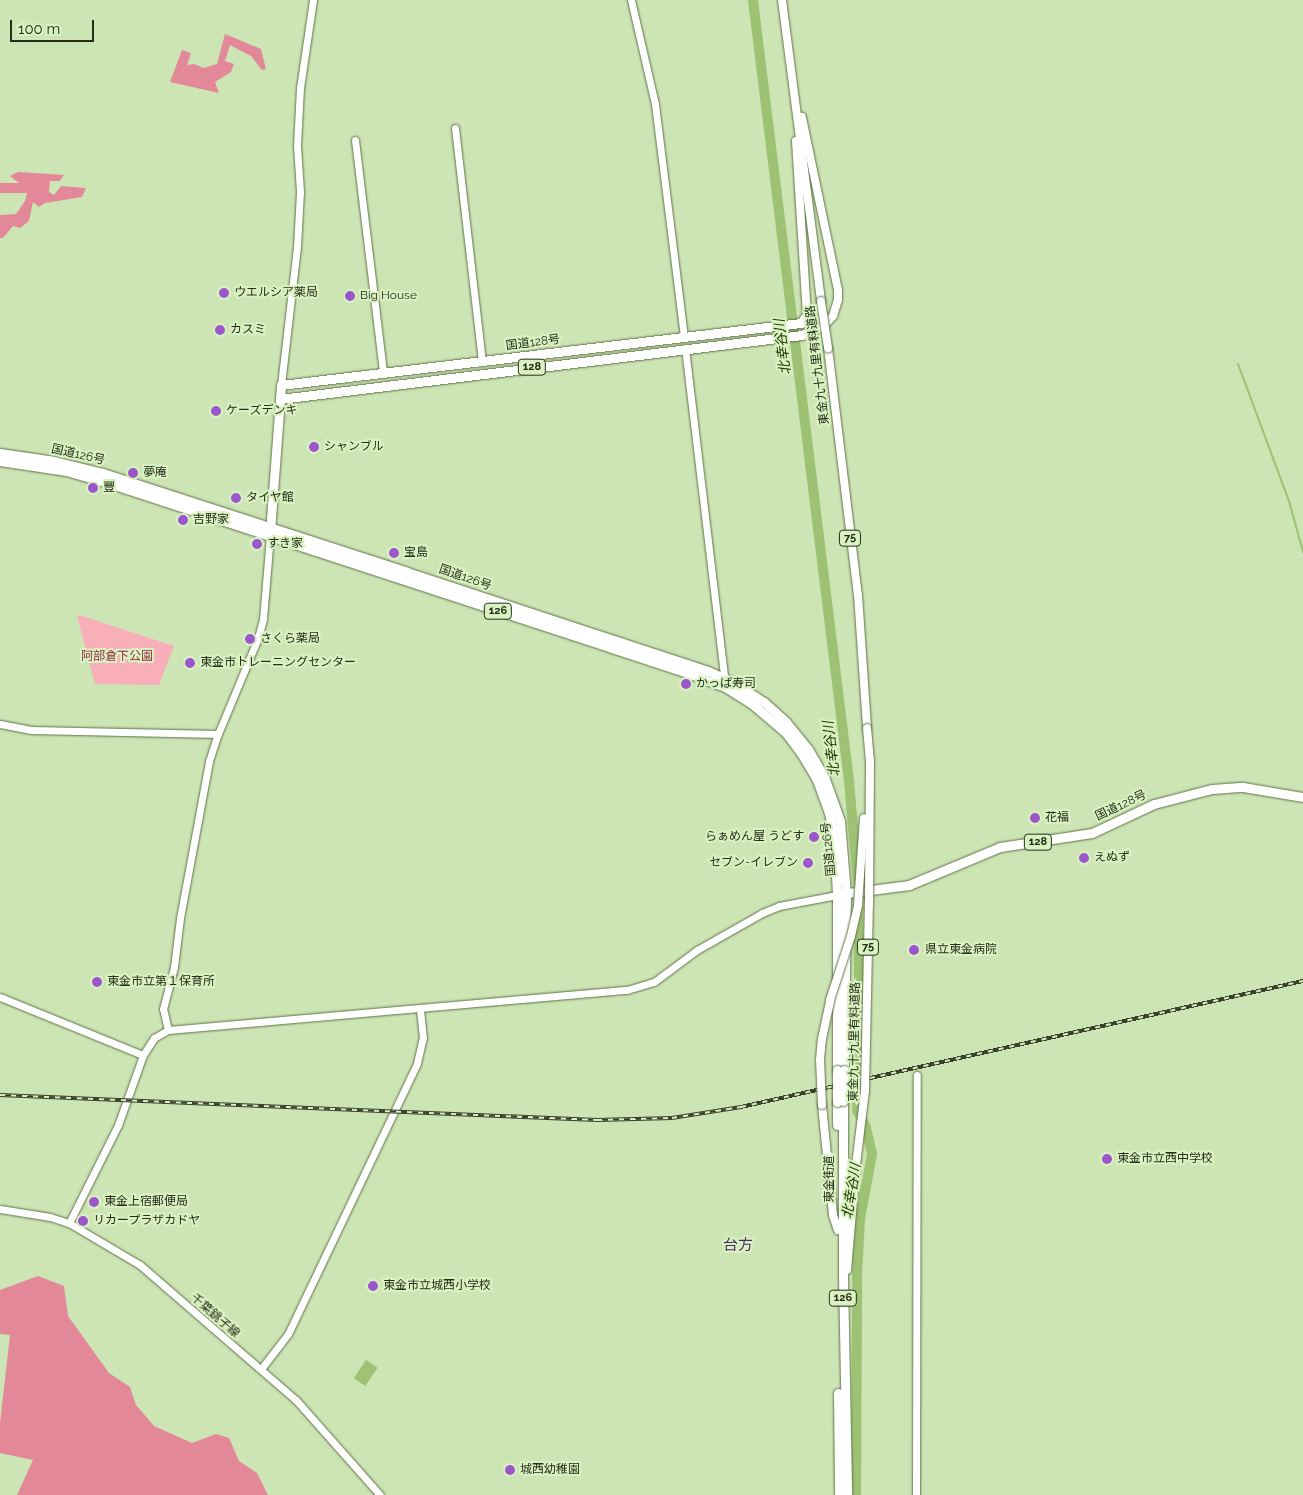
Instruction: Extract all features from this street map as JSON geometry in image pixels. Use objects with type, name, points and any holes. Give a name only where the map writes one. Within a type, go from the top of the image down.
[{"type":"highway","name":"国道128号","points":[[282,385],[801,323]]},
{"type":"highway","points":[[783,326],[784,336]]},
{"type":"highway","name":"国道128号","points":[[280,399],[484,372],[802,335]]},
{"type":"highway","points":[[684,338],[685,348]]},
{"type":"highway","points":[[583,349],[584,360]]},
{"type":"highway","points":[[482,361],[484,372]]},
{"type":"highway","points":[[383,372],[384,385]]},
{"type":"highway","points":[[270,532],[282,385]]},
{"type":"highway","name":"国道126号","points":[[0,454],[86,468],[725,687],[764,713],[786,733],[817,780],[829,813],[841,894]]},
{"type":"highway","name":"国道126号","points":[[0,461],[89,477],[270,532],[724,677],[750,692],[778,713],[808,749],[825,778],[840,821],[841,894]]},
{"type":"highway","name":"国道128号","points":[[841,894],[909,885],[1000,847],[1092,833],[1154,804],[1212,789],[1243,787],[1303,797]]},
{"type":"highway","name":"東金街道","points":[[841,894],[840,1101],[843,1355],[847,1495]]},
{"type":"highway","name":"東金街道","points":[[839,1495],[838,1230],[840,1101]]},
{"type":"main road","name":"東金九十九里有料道路","points":[[782,0],[828,348],[858,595],[870,762],[865,1091],[856,1165],[846,1279],[847,1342],[843,1355]]},
{"type":"main road","name":"75","points":[[791,64],[807,315],[801,323]]},
{"type":"main road","name":"75","points":[[791,64],[838,290],[836,308],[829,321],[817,330],[802,335]]},
{"type":"main road","name":"東金九十九里有料道路","points":[[838,1230],[833,1215],[822,1105],[820,1060],[825,1020],[851,936],[858,905],[865,813],[867,728]]},
{"type":"street","points":[[282,385],[297,247],[299,108],[313,0]]},
{"type":"street","points":[[632,0],[655,104],[684,338]]},
{"type":"street","points":[[455,128],[482,361]]},
{"type":"street","points":[[355,140],[383,372]]},
{"type":"street","points":[[685,348],[724,677]]},
{"type":"street","points":[[168,1030],[164,1009],[174,967],[180,918],[209,761],[218,734],[258,638],[263,619],[270,532]]},
{"type":"street","points":[[0,724],[32,730],[218,734]]},
{"type":"street","points":[[69,1223],[118,1125],[143,1055],[154,1038],[168,1030],[636,988],[654,982],[697,950],[762,913],[779,906],[841,894]]},
{"type":"street","points":[[0,997],[143,1055]]},
{"type":"street","points":[[261,1369],[288,1334],[417,1063],[423,1038],[420,1008]]},
{"type":"street","points":[[916,1495],[917,1075]]},
{"type":"street","name":"千葉銚子線","points":[[0,1209],[50,1216],[69,1223],[140,1265],[261,1369],[316,1421],[380,1495]]},
{"type":"green space","name":"阿部倉下公園","points":[[79,615],[174,646],[159,685],[95,684],[77,616]]},
{"type":"shaded area","points":[[225,34],[261,49],[266,69],[262,70],[251,56],[230,45],[225,61],[234,64],[231,72],[215,82],[219,93],[170,82],[182,50],[191,53],[187,65],[194,64],[203,68],[217,64]]},
{"type":"shaded area","points":[[18,172],[64,175],[60,181],[50,181],[49,192],[54,195],[61,186],[86,188],[82,197],[45,203],[39,207],[33,202],[29,221],[20,228],[13,226],[3,238],[0,238],[0,215],[16,214],[25,201],[27,193],[0,193],[0,183],[19,183],[10,176]]},
{"type":"shaded area","points":[[38,1276],[64,1286],[68,1316],[109,1373],[130,1387],[136,1405],[154,1426],[192,1443],[216,1434],[229,1438],[239,1461],[257,1473],[268,1495],[17,1495],[33,1460],[0,1453],[0,1423],[10,1335],[0,1334],[0,1290]]},
{"type":"shaded area","points":[[366,1360],[378,1368],[365,1386],[354,1378]]},
{"type":"waterway","name":"北幸谷川","points":[[753,0],[849,781],[858,883]]},
{"type":"waterway","points":[[1238,364],[1289,501],[1303,552]]},
{"type":"waterway","name":"北幸谷川","points":[[856,1495],[857,1275],[860,1219],[872,1154],[866,1127],[857,1110],[860,1046],[858,907]]},
{"type":"railway","points":[[0,1095],[597,1120],[672,1118],[741,1107],[1303,981]]},
{"type":"place","name":"ウエルシア薬局","points":[[224,293]]},
{"type":"place","name":"Big House","points":[[350,296]]},
{"type":"place","name":"カスミ","points":[[220,330]]},
{"type":"place","name":"ケーズデンキ","points":[[216,411]]},
{"type":"place","name":"シャンブル","points":[[314,447]]},
{"type":"place","name":"夢庵","points":[[133,473]]},
{"type":"place","name":"豐","points":[[93,488]]},
{"type":"place","name":"タイヤ館","points":[[236,498]]},
{"type":"place","name":"吉野家","points":[[183,520]]},
{"type":"place","name":"すき家","points":[[257,544]]},
{"type":"place","name":"宝島","points":[[394,553]]},
{"type":"place","name":"さくら薬局","points":[[250,639]]},
{"type":"place","name":"東金市トレーニングセンター","points":[[190,663]]},
{"type":"place","name":"かっぱ寿司","points":[[686,684]]},
{"type":"place","name":"花福","points":[[1035,818]]},
{"type":"place","name":"らぁめん屋 うどす","points":[[814,837]]},
{"type":"place","name":"えぬず","points":[[1084,858]]},
{"type":"place","name":"セブン-イレブン","points":[[808,863]]},
{"type":"place","name":"県立東金病院","points":[[914,950]]},
{"type":"place","name":"東金市立第１保育所","points":[[97,982]]},
{"type":"place","name":"東金市立西中学校","points":[[1107,1159]]},
{"type":"place","name":"東金上宿郵便局","points":[[94,1202]]},
{"type":"place","name":"リカープラザカドヤ","points":[[83,1221]]},
{"type":"place","name":"東金市立城西小学校","points":[[373,1286]]},
{"type":"place","name":"城西幼稚園","points":[[510,1470]]},
{"type":"district","name":"台方","points":[[738,1246]]}]
